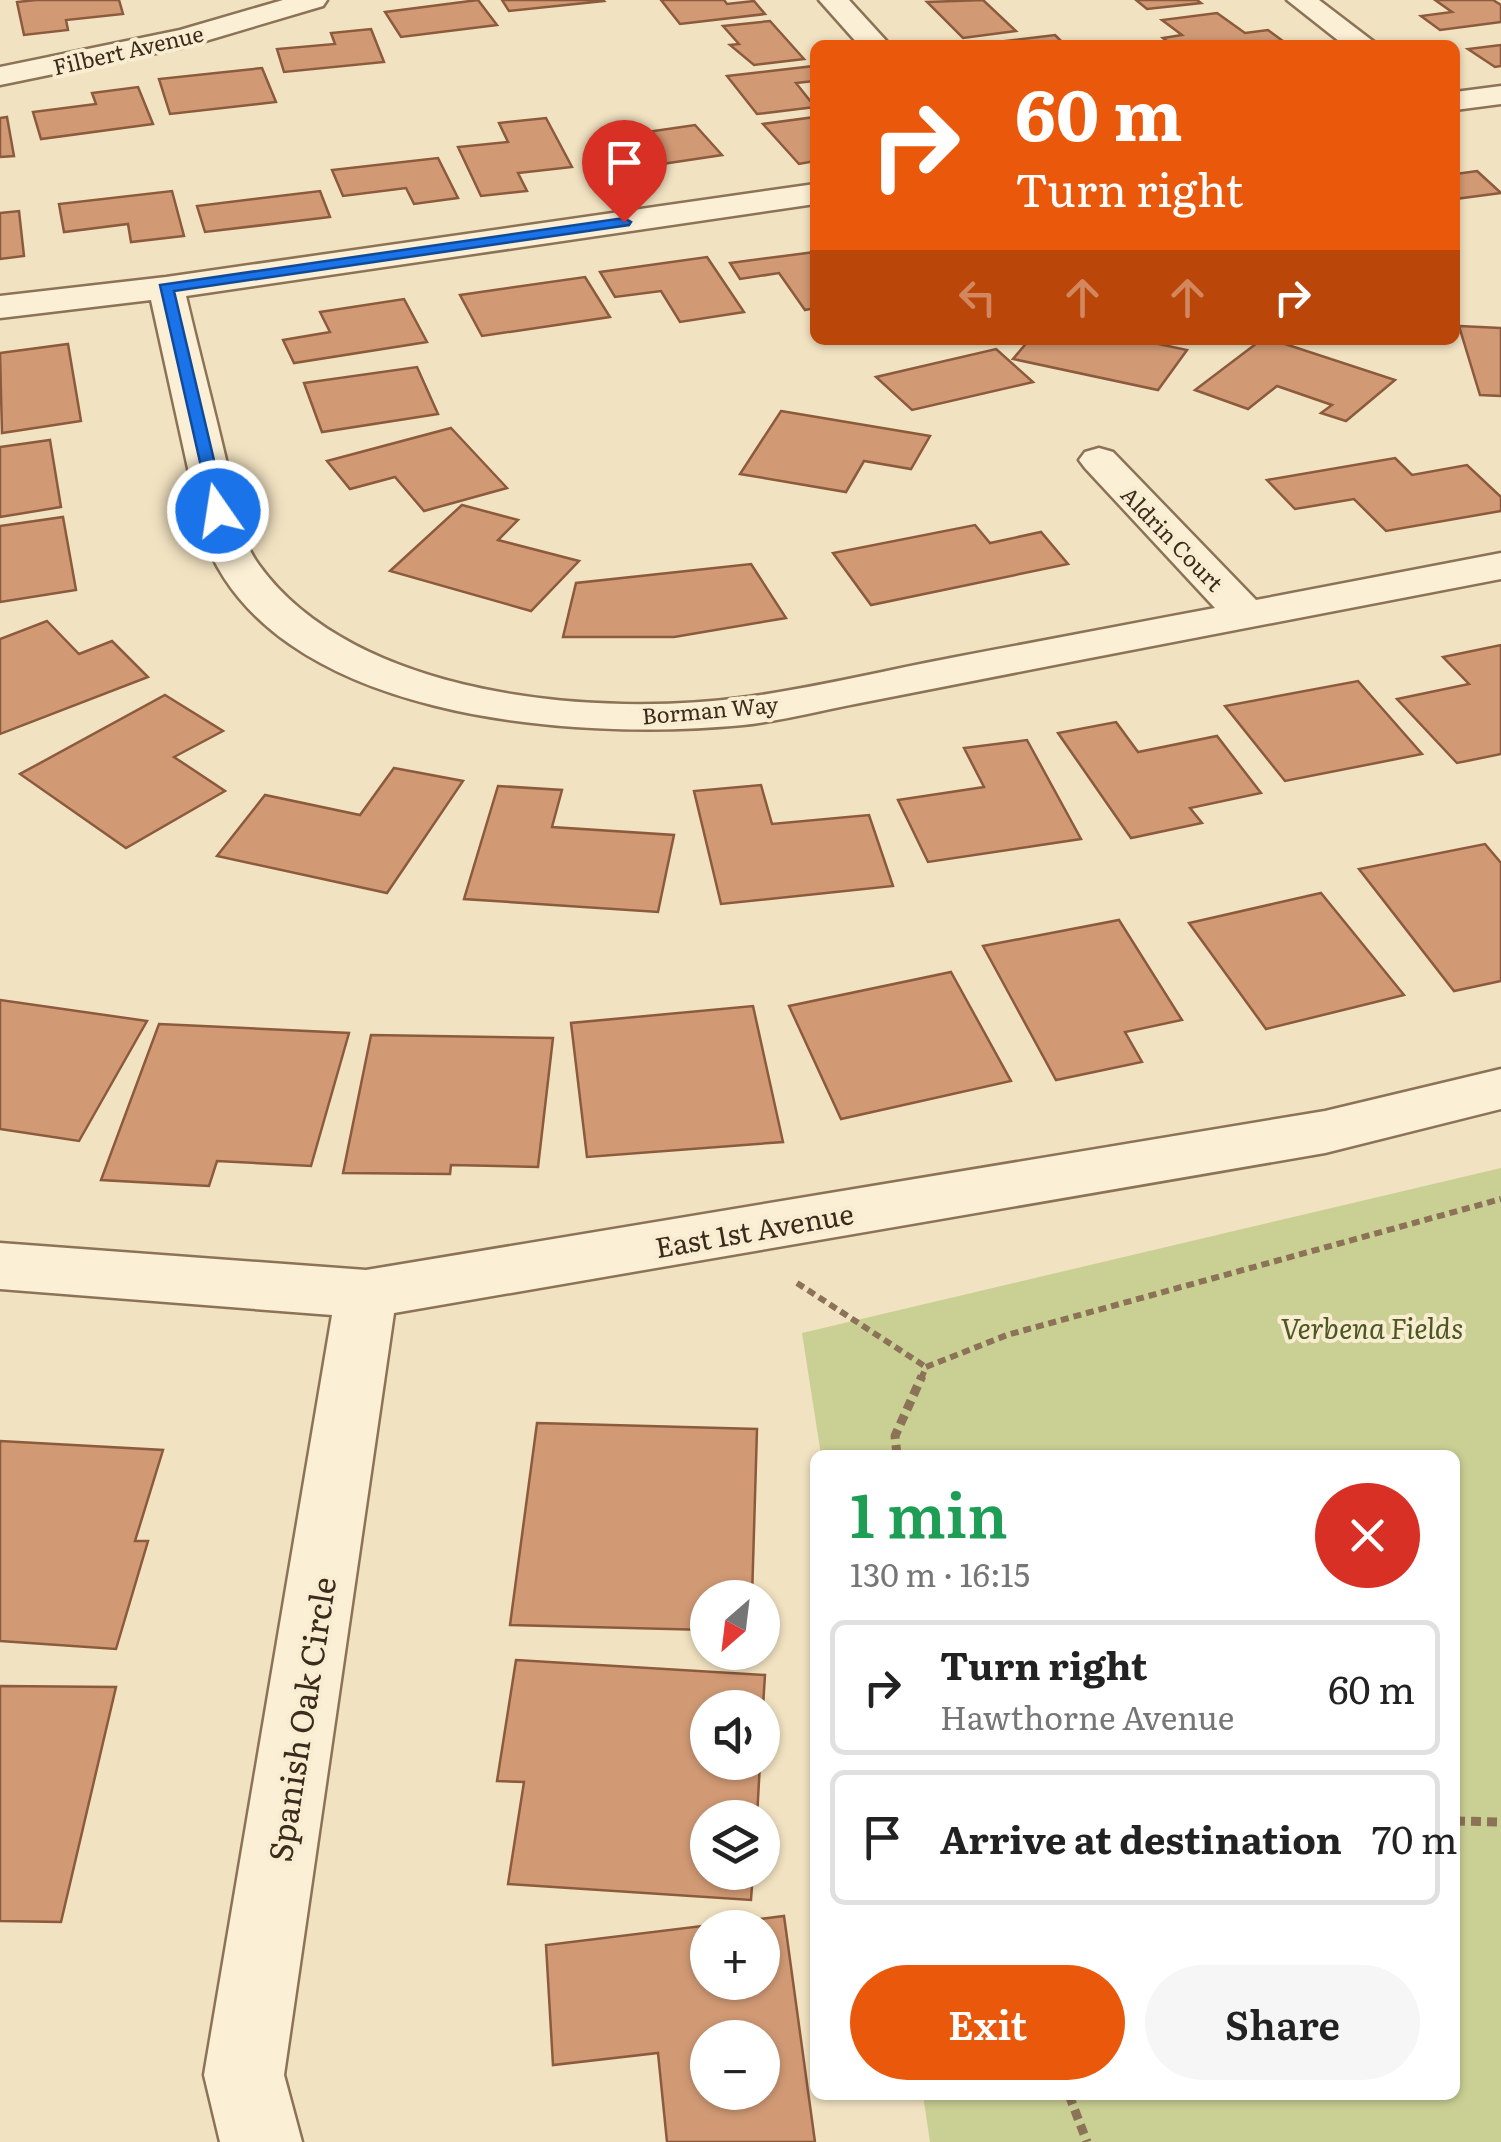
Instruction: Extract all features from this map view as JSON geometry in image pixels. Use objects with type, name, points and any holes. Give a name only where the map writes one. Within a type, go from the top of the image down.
[{"type":"street","name":"Filbert Avenue","points":[[0,76],[185,38],[313,0]]},
{"type":"street","points":[[833,0],[870,40]]},
{"type":"street","points":[[1302,0],[1356,40]]},
{"type":"street","points":[[1460,99],[1501,95]]},
{"type":"street","points":[[0,307],[166,288],[810,195]]},
{"type":"street","name":"Borman Way","points":[[166,288],[218,511],[238,566],[279,616],[342,656],[431,691],[522,710],[651,716],[746,711],[1501,566]]},
{"type":"street","name":"Aldrin Court","points":[[1099,460],[1247,616]]},
{"type":"street","name":"East 1st Avenue","points":[[0,1266],[366,1294],[1325,1132],[1501,1088]]},
{"type":"street","name":"Spanish Oak Circle","points":[[261,2142],[244,2075],[366,1294]]},
{"type":"path","points":[[896,1450],[895,1436],[926,1368],[1006,1335],[1501,1199]]},
{"type":"path","points":[[722,1234],[926,1368]]},
{"type":"path","points":[[1460,1821],[1501,1822]]},
{"type":"path","points":[[1071,2100],[1086,2142]]},
{"type":"green space","name":"Verbena Fields","points":[[1501,1168],[1501,2142],[930,2142],[924,2100],[1460,2100],[1460,1450],[820,1450],[802,1333]]},
{"type":"building","points":[[119,0],[123,14],[66,20],[68,30],[24,35],[17,2]]},
{"type":"building","points":[[478,0],[497,25],[401,37],[385,12]]},
{"type":"building","points":[[502,0],[603,0],[604,1],[509,11]]},
{"type":"building","points":[[661,0],[724,0],[727,4],[754,1],[765,14],[680,24]]},
{"type":"building","points":[[983,0],[1016,31],[963,38],[927,2]]},
{"type":"building","points":[[1136,0],[1197,0],[1201,3],[1147,9]]},
{"type":"building","points":[[1435,0],[1493,0],[1501,5],[1501,22],[1440,30],[1421,16],[1452,12]]},
{"type":"building","points":[[1217,13],[1245,33],[1268,30],[1282,40],[1166,40],[1163,38],[1182,35],[1162,20]]},
{"type":"building","points":[[770,21],[804,59],[754,65],[730,45],[739,44],[723,26]]},
{"type":"building","points":[[371,29],[384,62],[284,72],[277,49],[335,44],[331,33]]},
{"type":"building","points":[[1055,35],[1060,40],[1014,40]]},
{"type":"building","points":[[1501,45],[1501,66],[1495,67],[1468,49]]},
{"type":"building","points":[[810,66],[810,82],[796,83],[810,101],[810,108],[757,114],[727,76]]},
{"type":"building","points":[[262,68],[276,102],[170,114],[159,79]]},
{"type":"building","points":[[138,87],[153,124],[41,139],[33,112],[96,104],[92,93]]},
{"type":"building","points":[[7,117],[14,156],[0,157],[0,118]]},
{"type":"building","points":[[546,118],[572,167],[518,173],[527,191],[481,196],[458,147],[508,142],[499,123]]},
{"type":"building","points":[[810,118],[810,162],[799,164],[763,124]]},
{"type":"building","points":[[695,125],[722,155],[616,171],[592,140]]},
{"type":"building","points":[[438,158],[458,198],[414,204],[406,188],[343,196],[332,170]]},
{"type":"building","points":[[1477,171],[1501,193],[1460,198],[1460,173]]},
{"type":"building","points":[[172,191],[184,236],[131,242],[128,224],[64,232],[59,204]]},
{"type":"building","points":[[320,191],[330,217],[205,232],[197,206]]},
{"type":"building","points":[[19,211],[24,256],[0,259],[0,213]]},
{"type":"building","points":[[810,253],[810,309],[805,310],[779,273],[740,279],[730,263]]},
{"type":"building","points":[[707,257],[744,312],[680,322],[661,291],[615,297],[600,272]]},
{"type":"building","points":[[585,277],[610,317],[482,336],[460,295]]},
{"type":"building","points":[[404,299],[427,342],[294,363],[283,340],[330,332],[320,312]]},
{"type":"building","points":[[1460,326],[1501,328],[1501,396],[1480,395]]},
{"type":"building","points":[[68,344],[81,421],[2,433],[0,353]]},
{"type":"building","points":[[1025,345],[1164,345],[1187,350],[1158,390],[1013,359]]},
{"type":"building","points":[[1254,345],[1288,345],[1395,380],[1346,421],[1321,413],[1332,405],[1277,386],[1248,409],[1195,390]]},
{"type":"building","points":[[996,349],[1033,382],[912,410],[876,377]]},
{"type":"building","points":[[417,367],[438,414],[322,432],[304,383]]},
{"type":"building","points":[[781,411],[930,436],[911,469],[864,461],[846,492],[740,474]]},
{"type":"building","points":[[451,428],[507,488],[424,511],[395,477],[350,489],[327,461]]},
{"type":"building","points":[[50,440],[61,507],[0,517],[0,447]]},
{"type":"building","points":[[1395,458],[1412,475],[1467,465],[1501,497],[1501,511],[1386,531],[1354,499],[1295,509],[1267,480]]},
{"type":"building","points":[[462,505],[518,520],[498,540],[579,561],[531,611],[390,571]]},
{"type":"building","points":[[63,517],[76,590],[0,602],[0,526]]},
{"type":"building","points":[[975,525],[990,543],[1041,532],[1068,564],[871,605],[833,553]]},
{"type":"building","points":[[751,564],[786,618],[674,637],[563,637],[576,583]]},
{"type":"building","points":[[47,621],[79,654],[112,641],[148,677],[0,734],[0,639]]},
{"type":"building","points":[[1501,645],[1501,754],[1457,763],[1397,699],[1469,684],[1443,657]]},
{"type":"building","points":[[1358,681],[1422,754],[1285,781],[1225,706]]},
{"type":"building","points":[[165,695],[223,731],[174,757],[225,791],[126,848],[20,774]]},
{"type":"building","points":[[1116,722],[1138,752],[1217,736],[1261,793],[1190,808],[1202,823],[1131,838],[1058,733]]},
{"type":"building","points":[[1027,740],[1081,839],[928,862],[898,800],[984,787],[964,748]]},
{"type":"building","points":[[394,768],[463,781],[387,893],[217,856],[265,795],[360,815]]},
{"type":"building","points":[[761,785],[772,824],[869,815],[893,886],[721,904],[694,791]]},
{"type":"building","points":[[498,786],[562,790],[552,827],[674,835],[658,912],[464,899]]},
{"type":"building","points":[[1485,844],[1501,863],[1501,981],[1454,991],[1359,869]]},
{"type":"building","points":[[1321,893],[1404,995],[1266,1029],[1189,923]]},
{"type":"building","points":[[1119,920],[1182,1020],[1125,1032],[1142,1062],[1056,1080],[983,946]]},
{"type":"building","points":[[951,972],[1011,1081],[841,1119],[789,1006]]},
{"type":"building","points":[[0,1000],[147,1021],[79,1141],[0,1129]]},
{"type":"building","points":[[753,1006],[783,1142],[587,1157],[571,1023]]},
{"type":"building","points":[[159,1024],[349,1033],[311,1166],[217,1161],[209,1186],[101,1180]]},
{"type":"building","points":[[371,1035],[553,1038],[538,1167],[451,1165],[450,1174],[343,1173]]},
{"type":"building","points":[[537,1423],[757,1429],[753,1580],[690,1580],[690,1630],[510,1625]]},
{"type":"building","points":[[0,1441],[163,1450],[135,1541],[148,1541],[116,1649],[0,1641]]},
{"type":"building","points":[[516,1660],[765,1675],[764,1690],[690,1690],[690,1780],[759,1780],[758,1800],[690,1800],[690,1890],[752,1890],[751,1900],[508,1884],[524,1782],[497,1781]]},
{"type":"building","points":[[0,1686],[116,1687],[61,1922],[0,1921]]},
{"type":"building","points":[[780,1916],[784,1916],[815,2142],[667,2142],[658,2053],[553,2065],[546,1945],[690,1927],[690,2000],[780,2000]]},
{"type":"route","points":[[218,511],[166,288],[624,222]]}]
